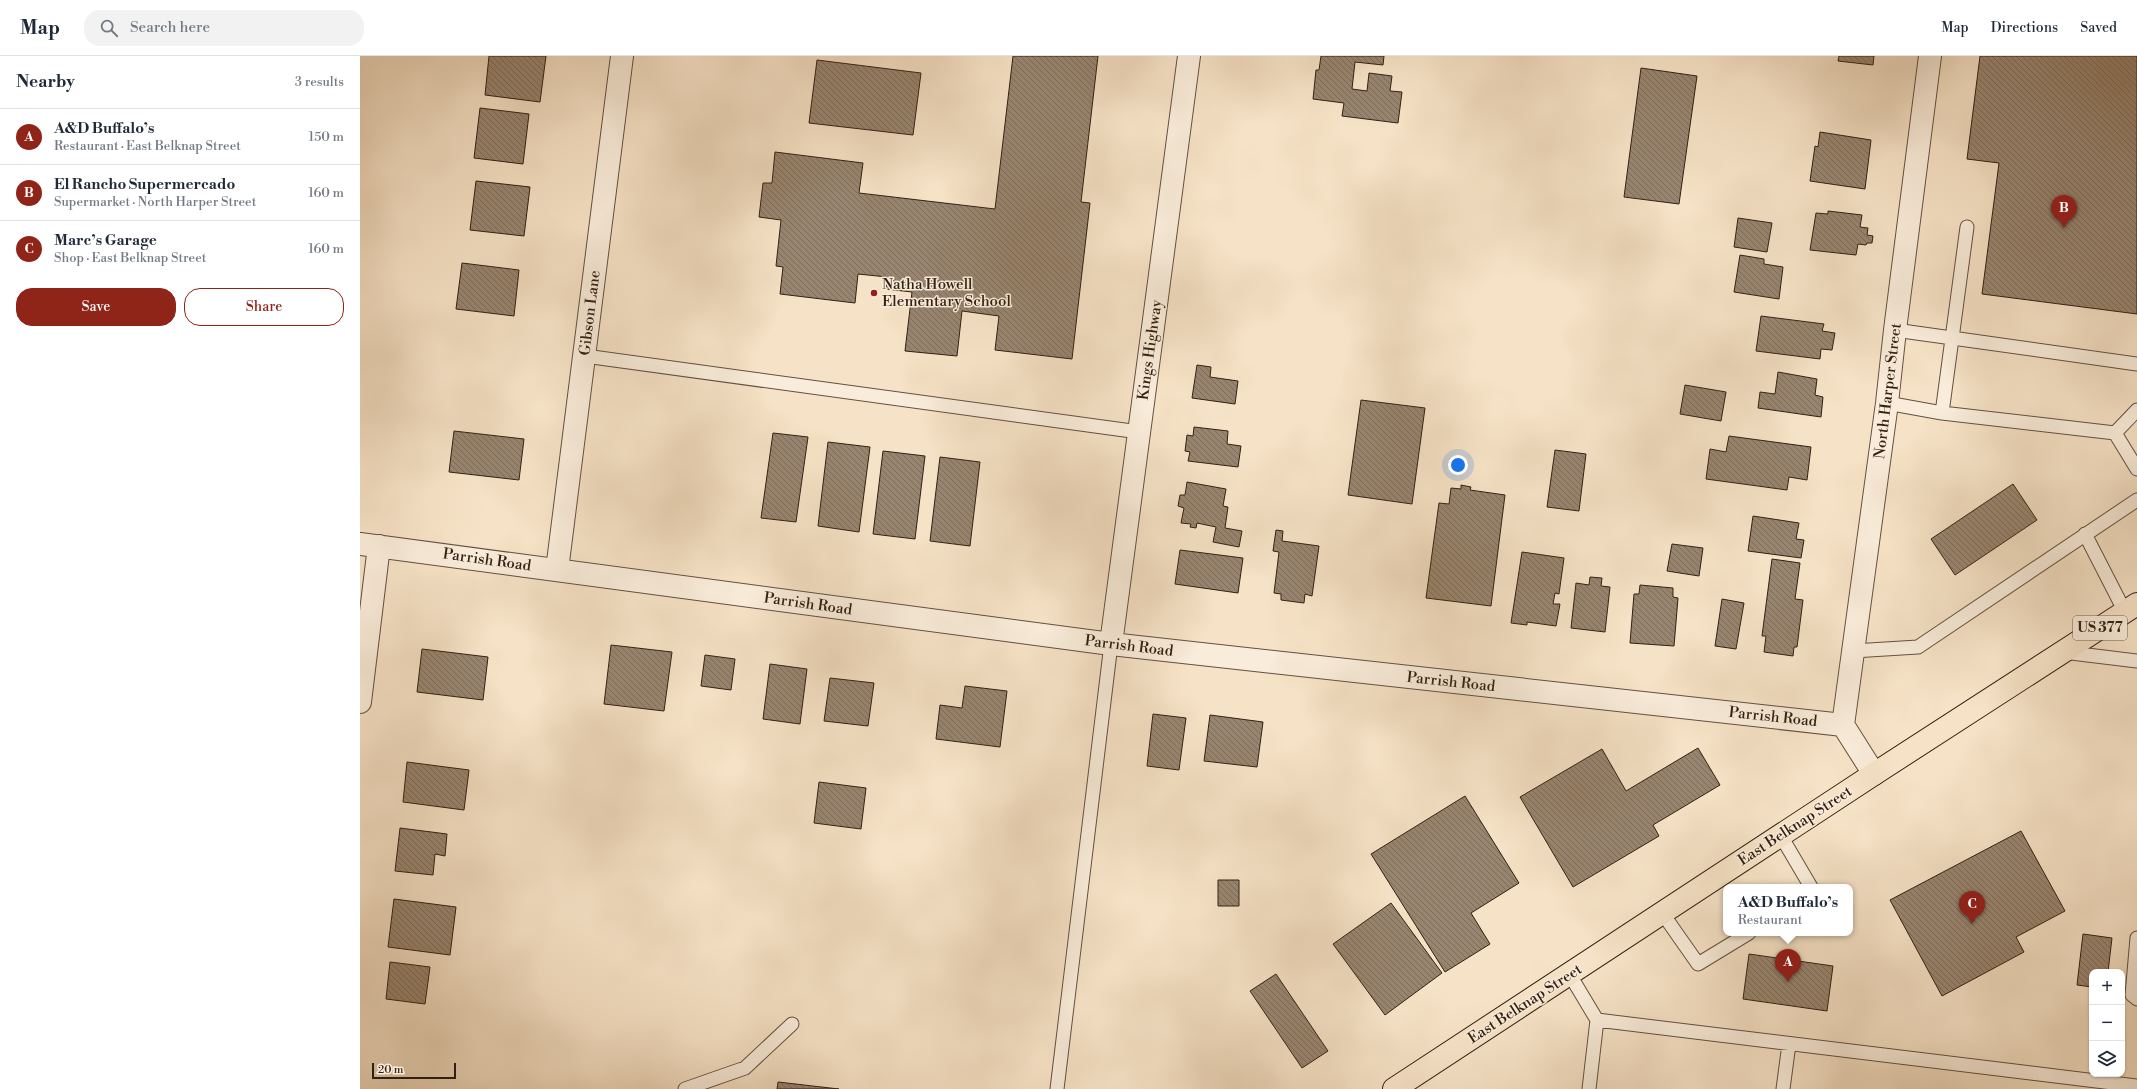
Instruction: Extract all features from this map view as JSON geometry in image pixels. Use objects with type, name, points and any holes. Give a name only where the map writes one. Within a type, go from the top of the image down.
[{"type":"main road","name":"East Belknap Street","points":[[1394,1089],[1663,914],[1874,774],[2131,608]]},
{"type":"street","name":"Gibson Lane","points":[[557,570],[622,56]]},
{"type":"street","name":"Kings Highway","points":[[1111,644],[1189,56]]},
{"type":"street","name":"North Harper Street","points":[[1843,725],[1887,403],[1930,56]]},
{"type":"street","name":"Parrish Road","points":[[369,545],[1111,644],[1843,725]]},
{"type":"street","points":[[360,702],[369,545]]},
{"type":"street","points":[[1843,725],[1874,774]]},
{"type":"lane","points":[[1942,413],[1967,227]]},
{"type":"lane","points":[[1895,330],[2137,364]]},
{"type":"lane","points":[[584,356],[1139,432]]},
{"type":"lane","points":[[1887,403],[1942,413],[2115,432]]},
{"type":"lane","points":[[2115,432],[2137,410]]},
{"type":"lane","points":[[2115,432],[2137,469]]},
{"type":"lane","points":[[1853,651],[1918,647],[2137,500]]},
{"type":"lane","points":[[2085,534],[2131,608]]},
{"type":"lane","points":[[1057,1089],[1111,644]]},
{"type":"lane","points":[[2063,652],[2137,661]]},
{"type":"lane","points":[[1781,836],[1809,884]]},
{"type":"lane","points":[[1663,914],[1698,964],[1744,936]]},
{"type":"lane","points":[[2137,938],[2132,995],[2137,999]]},
{"type":"lane","points":[[1570,975],[1597,1020],[1589,1089]]},
{"type":"lane","points":[[1597,1020],[2137,1086]]},
{"type":"lane","points":[[685,1089],[745,1068],[792,1024]]},
{"type":"lane","points":[[1784,1089],[1789,1044]]},
{"type":"building","points":[[489,56],[546,56],[540,102],[485,95]]},
{"type":"building","points":[[1013,56],[1098,56],[1081,202],[1090,203],[1072,359],[995,350],[999,316],[962,311],[957,356],[905,351],[912,292],[886,289],[887,277],[858,274],[855,303],[780,294],[783,267],[776,266],[781,220],[759,217],[763,183],[772,183],[775,152],[863,163],[859,193],[995,209]]},
{"type":"building","points":[[1321,56],[1384,56],[1383,65],[1355,62],[1352,89],[1367,91],[1369,73],[1392,76],[1390,91],[1402,92],[1398,123],[1342,116],[1344,103],[1313,99],[1316,70],[1319,70]]},
{"type":"building","points":[[1839,56],[1874,56],[1873,65],[1838,61]]},
{"type":"building","points":[[1980,56],[2137,56],[2137,314],[1982,294],[1999,163],[1967,159]]},
{"type":"building","points":[[817,60],[921,73],[913,135],[809,123]]},
{"type":"building","points":[[1641,68],[1697,76],[1679,204],[1624,197]]},
{"type":"building","points":[[480,108],[529,114],[523,164],[474,158]]},
{"type":"building","points":[[1820,132],[1871,140],[1865,189],[1810,181],[1815,146],[1818,147]]},
{"type":"building","points":[[476,181],[530,187],[524,236],[470,230]]},
{"type":"building","points":[[1828,211],[1862,215],[1860,227],[1868,228],[1867,235],[1873,236],[1872,243],[1867,243],[1866,245],[1858,244],[1856,255],[1810,250],[1816,213],[1828,214]]},
{"type":"building","points":[[1738,218],[1772,223],[1767,252],[1734,247]]},
{"type":"building","points":[[1740,255],[1764,259],[1764,264],[1783,267],[1779,299],[1734,292]]},
{"type":"building","points":[[462,263],[519,270],[514,316],[456,309]]},
{"type":"building","points":[[1761,316],[1824,324],[1822,331],[1835,333],[1832,350],[1821,349],[1820,359],[1756,351]]},
{"type":"building","points":[[1197,365],[1211,367],[1210,377],[1238,381],[1235,404],[1192,398]]},
{"type":"building","points":[[1778,372],[1817,379],[1815,395],[1823,397],[1821,417],[1758,408],[1760,392],[1775,394]]},
{"type":"building","points":[[1685,385],[1726,392],[1721,421],[1680,414]]},
{"type":"building","points":[[1361,400],[1425,408],[1412,504],[1348,495]]},
{"type":"building","points":[[1194,427],[1228,431],[1227,444],[1241,446],[1238,467],[1188,461],[1190,452],[1185,451],[1187,435],[1193,436]]},
{"type":"building","points":[[454,431],[524,439],[519,480],[449,472]]},
{"type":"building","points":[[773,433],[808,437],[796,522],[761,518]]},
{"type":"building","points":[[1729,436],[1811,447],[1807,480],[1789,477],[1787,490],[1706,479],[1710,449],[1726,452]]},
{"type":"building","points":[[828,442],[870,447],[859,532],[818,526]]},
{"type":"building","points":[[1555,450],[1586,454],[1579,511],[1547,507]]},
{"type":"building","points":[[883,451],[925,456],[915,539],[873,534]]},
{"type":"building","points":[[940,457],[980,462],[970,546],[930,541]]},
{"type":"building","points":[[1187,482],[1226,489],[1223,506],[1228,507],[1225,528],[1242,531],[1239,547],[1213,542],[1216,527],[1197,523],[1196,528],[1190,527],[1191,524],[1181,523],[1184,508],[1178,506],[1180,495],[1185,495]]},
{"type":"building","points":[[2013,484],[2037,520],[1955,575],[1931,539]]},
{"type":"building","points":[[1461,485],[1471,487],[1470,490],[1505,495],[1491,606],[1426,598],[1439,503],[1449,504],[1451,488],[1461,489]]},
{"type":"building","points":[[1753,516],[1799,523],[1796,539],[1804,540],[1801,558],[1748,551]]},
{"type":"building","points":[[1276,530],[1283,531],[1282,541],[1319,546],[1312,596],[1305,594],[1304,603],[1281,600],[1281,594],[1274,593],[1279,552],[1273,551]]},
{"type":"building","points":[[1672,544],[1703,548],[1699,576],[1667,571]]},
{"type":"building","points":[[1180,550],[1243,558],[1238,593],[1175,584]]},
{"type":"building","points":[[1522,552],[1564,558],[1559,594],[1555,593],[1553,604],[1560,604],[1556,626],[1527,622],[1527,625],[1511,623]]},
{"type":"building","points":[[1772,559],[1800,563],[1795,599],[1803,600],[1797,647],[1794,647],[1793,656],[1764,652],[1766,636],[1762,636]]},
{"type":"building","points":[[1590,577],[1602,578],[1601,586],[1610,587],[1605,632],[1571,628],[1576,583],[1589,585]]},
{"type":"building","points":[[1640,585],[1673,588],[1673,597],[1678,598],[1674,646],[1630,643],[1634,594],[1639,594]]},
{"type":"building","points":[[1722,599],[1744,603],[1736,649],[1715,646]]},
{"type":"building","points":[[611,645],[672,652],[664,711],[604,704]]},
{"type":"building","points":[[422,649],[488,657],[483,700],[417,692]]},
{"type":"building","points":[[705,655],[735,659],[731,690],[701,686]]},
{"type":"building","points":[[770,664],[807,669],[800,724],[763,719]]},
{"type":"building","points":[[830,678],[874,683],[868,726],[824,721]]},
{"type":"building","points":[[965,686],[1007,691],[1000,747],[936,739],[940,705],[962,708]]},
{"type":"building","points":[[1153,714],[1186,718],[1179,770],[1147,766]]},
{"type":"building","points":[[1210,715],[1263,722],[1257,767],[1204,761]]},
{"type":"building","points":[[1698,748],[1720,785],[1653,825],[1659,836],[1573,887],[1520,797],[1602,749],[1626,791]]},
{"type":"building","points":[[407,762],[469,770],[464,810],[403,802]]},
{"type":"building","points":[[819,782],[866,788],[861,829],[814,823]]},
{"type":"building","points":[[1465,796],[1519,883],[1471,913],[1490,944],[1445,972],[1371,854]]},
{"type":"building","points":[[400,828],[447,834],[445,856],[435,854],[433,875],[395,871]]},
{"type":"building","points":[[2021,831],[2065,911],[2016,937],[2024,952],[1942,996],[1890,900]]},
{"type":"building","points":[[1218,880],[1239,880],[1239,906],[1218,906]]},
{"type":"building","points":[[394,899],[456,907],[450,955],[388,947]]},
{"type":"building","points":[[1391,903],[1442,973],[1385,1015],[1333,944]]},
{"type":"building","points":[[2083,934],[2112,938],[2108,969],[2089,969],[2089,987],[2077,985]]},
{"type":"building","points":[[1749,954],[1833,966],[1827,1011],[1743,999]]},
{"type":"building","points":[[390,962],[430,967],[425,1004],[386,999]]},
{"type":"building","points":[[1276,974],[1328,1051],[1302,1068],[1250,991]]},
{"type":"building","points":[[778,1082],[839,1089],[777,1089]]},
{"type":"place","name":"El Rancho Supermercado","points":[[2064,228]]},
{"type":"place","name":"Natha Howell Elementary School","points":[[874,293]]},
{"type":"place","name":"Marc’s Garage","points":[[1972,924]]},
{"type":"place","name":"A&D Buffalo’s","points":[[1788,982]]}]
